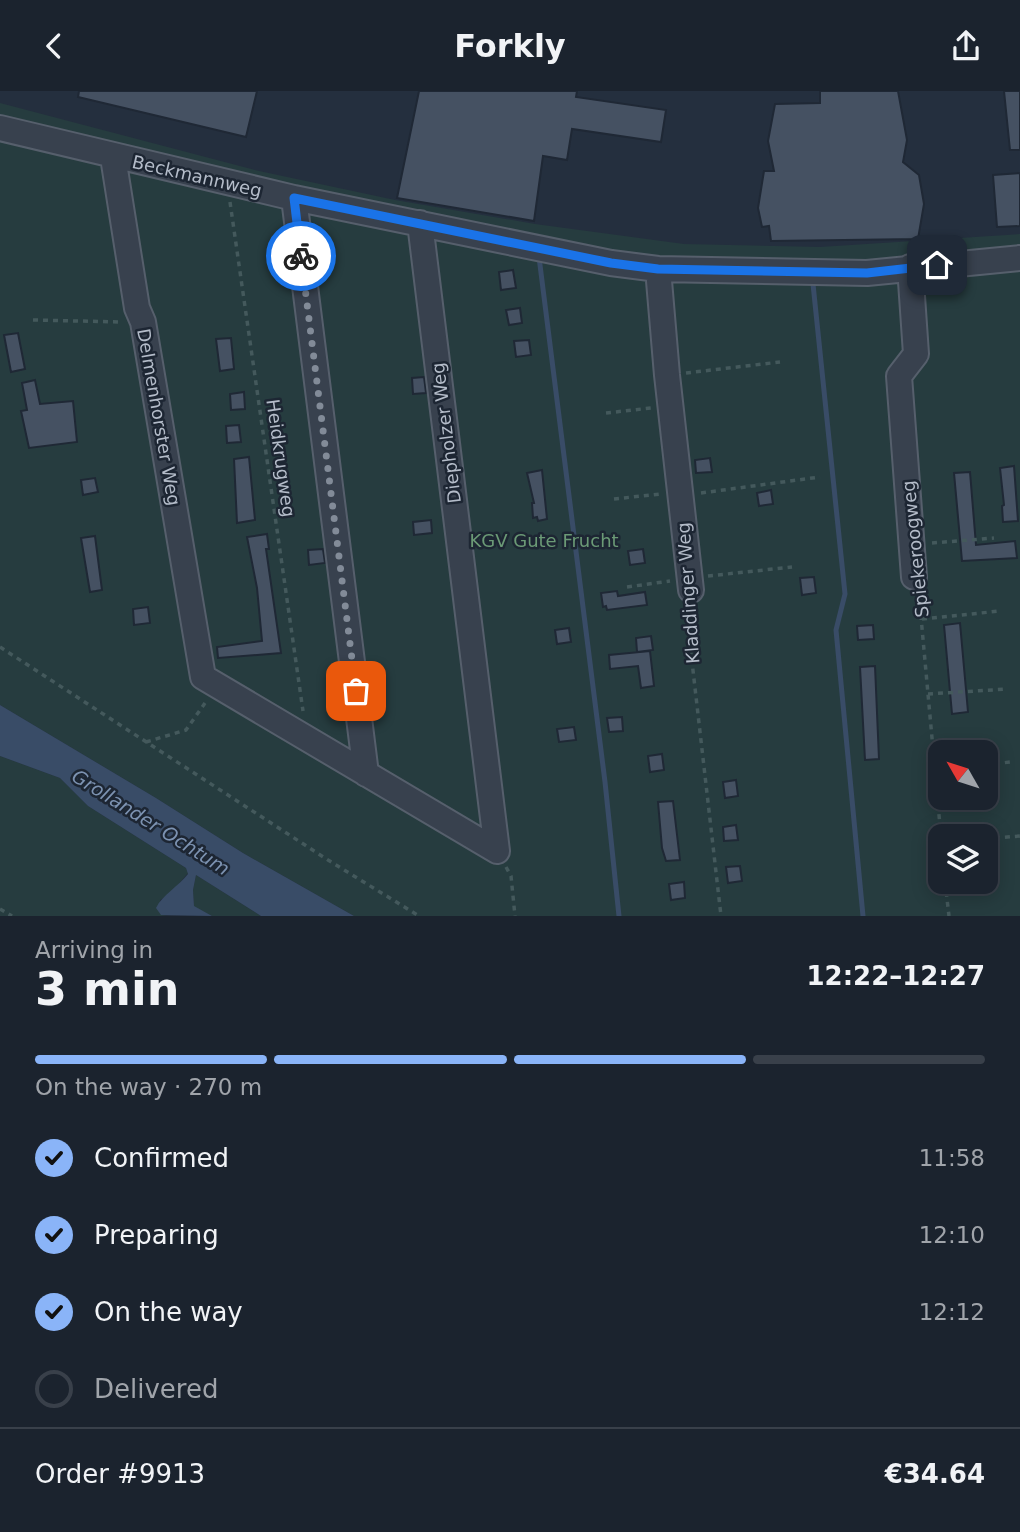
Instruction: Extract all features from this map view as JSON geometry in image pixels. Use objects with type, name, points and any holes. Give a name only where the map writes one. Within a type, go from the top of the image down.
[{"type":"lane","name":"Beckmannweg","points":[[0,128],[294,198],[611,263],[658,269],[867,273],[1020,258]]},
{"type":"lane","name":"Delmenhorster Weg","points":[[113,157],[136,308],[144,322],[203,677]]},
{"type":"lane","points":[[294,198],[366,773]]},
{"type":"lane","name":"Diepholzer Weg","points":[[420,223],[497,851]]},
{"type":"lane","name":"Spiekeroogweg","points":[[910,267],[916,354],[900,376],[914,577]]},
{"type":"lane","name":"Kladdinger Weg","points":[[658,269],[691,590]]},
{"type":"lane","points":[[203,677],[497,851]]},
{"type":"path","name":"Heidkrugweg","points":[[228,183],[306,738]]},
{"type":"path","points":[[33,320],[144,322]]},
{"type":"path","points":[[667,376],[780,362]]},
{"type":"path","points":[[606,413],[670,405]]},
{"type":"path","points":[[614,499],[820,477]]},
{"type":"path","points":[[912,545],[994,538]]},
{"type":"path","name":"Spiekeroogweg","points":[[914,577],[919,593],[934,740]]},
{"type":"path","name":"Kladdinger Weg","points":[[691,590],[686,605],[721,916]]},
{"type":"path","points":[[922,619],[1000,611]]},
{"type":"path","points":[[0,647],[419,916]]},
{"type":"path","points":[[146,742],[186,730],[208,699],[203,677]]},
{"type":"path","points":[[928,694],[1007,689]]},
{"type":"path","points":[[998,763],[1010,762]]},
{"type":"path","points":[[998,838],[1020,836]]},
{"type":"path","points":[[497,851],[511,876],[516,915]]},
{"type":"path","points":[[947,894],[948,916]]},
{"type":"path","points":[[0,909],[12,916]]},
{"type":"green space","name":"KGV Gute Frucht","points":[[0,103],[259,171],[395,200],[535,224],[684,244],[820,247],[1020,234],[1020,916],[354,916],[243,853],[0,705]]},
{"type":"green space","points":[[0,756],[60,778],[88,806],[186,868],[188,873],[170,894],[160,900],[161,915],[167,916],[0,916]]},
{"type":"green space","points":[[196,875],[261,916],[212,916],[194,907]]},
{"type":"water","name":"Grollander Ochtum","points":[[0,705],[243,853],[354,916],[261,916],[196,875],[194,906],[212,916],[161,915],[156,908],[188,874],[186,868],[88,806],[60,778],[0,756]]},
{"type":"building","points":[[79,91],[257,91],[246,137],[78,97]]},
{"type":"building","points":[[419,91],[577,91],[576,97],[666,110],[661,142],[572,129],[567,160],[543,156],[534,221],[397,198]]},
{"type":"building","points":[[820,91],[898,91],[907,140],[903,162],[919,175],[924,204],[918,239],[771,241],[769,226],[762,227],[758,208],[764,171],[774,171],[768,141],[775,104],[820,103]]},
{"type":"building","points":[[1004,91],[1020,91],[1020,150],[1010,150]]},
{"type":"building","points":[[1020,173],[1020,226],[997,227],[993,175]]},
{"type":"building","points":[[513,270],[516,288],[501,290],[499,272]]},
{"type":"building","points":[[520,308],[522,323],[509,325],[506,310]]},
{"type":"building","points":[[18,333],[25,369],[11,372],[4,335]]},
{"type":"building","points":[[231,338],[234,369],[220,371],[216,339]]},
{"type":"building","points":[[529,340],[531,355],[516,357],[514,341]]},
{"type":"building","points":[[424,377],[426,393],[413,394],[412,378]]},
{"type":"building","points":[[35,380],[40,404],[73,401],[77,442],[29,448],[21,411],[27,410],[22,383]]},
{"type":"building","points":[[244,392],[245,409],[231,410],[230,394]]},
{"type":"building","points":[[239,425],[241,442],[227,443],[226,426]]},
{"type":"building","points":[[249,457],[255,520],[237,523],[234,459]]},
{"type":"building","points":[[710,458],[712,472],[696,473],[695,460]]},
{"type":"building","points":[[1014,466],[1018,521],[1003,522],[1000,468]]},
{"type":"building","points":[[542,470],[547,519],[538,521],[537,517],[533,518],[534,503],[527,473]]},
{"type":"building","points":[[970,472],[976,545],[1015,541],[1017,558],[962,561],[954,473]]},
{"type":"building","points":[[95,478],[98,492],[83,495],[81,480]]},
{"type":"building","points":[[771,490],[773,504],[759,506],[757,493]]},
{"type":"building","points":[[431,520],[432,533],[414,535],[413,522]]},
{"type":"building","points":[[267,534],[269,549],[266,549],[281,653],[218,658],[217,647],[262,641],[257,588],[247,537]]},
{"type":"building","points":[[95,536],[102,590],[90,592],[81,538]]},
{"type":"building","points":[[323,549],[325,563],[309,565],[308,550]]},
{"type":"building","points":[[643,549],[645,563],[630,565],[628,551]]},
{"type":"building","points":[[814,577],[816,593],[802,595],[800,578]]},
{"type":"building","points":[[617,591],[618,596],[645,592],[647,605],[607,610],[606,606],[603,607],[601,593]]},
{"type":"building","points":[[148,607],[150,623],[134,625],[133,609]]},
{"type":"building","points":[[960,623],[968,712],[952,714],[944,625]]},
{"type":"building","points":[[873,625],[874,639],[858,640],[857,626]]},
{"type":"building","points":[[569,628],[571,642],[557,644],[555,630]]},
{"type":"building","points":[[651,636],[653,650],[637,652],[636,638]]},
{"type":"building","points":[[650,651],[654,686],[641,688],[638,666],[610,669],[609,655]]},
{"type":"building","points":[[875,666],[879,759],[865,760],[860,667]]},
{"type":"building","points":[[622,717],[623,731],[609,732],[607,718]]},
{"type":"building","points":[[574,727],[576,740],[559,742],[557,729]]},
{"type":"building","points":[[662,754],[664,770],[650,772],[648,756]]},
{"type":"building","points":[[736,780],[738,796],[725,798],[723,782]]},
{"type":"building","points":[[673,801],[680,860],[666,861],[662,848],[658,802]]},
{"type":"building","points":[[736,825],[738,840],[724,841],[723,827]]},
{"type":"building","points":[[740,866],[742,881],[728,883],[726,867]]},
{"type":"building","points":[[684,882],[685,898],[671,900],[669,884]]},
{"type":"waterway","points":[[539,257],[605,782],[619,916]]},
{"type":"waterway","points":[[813,284],[845,594],[836,630],[863,916]]},
{"type":"way so far","points":[[301,256],[356,691]]},
{"type":"route","points":[[301,256],[294,198],[611,263],[658,269],[867,273],[937,265]]}]
